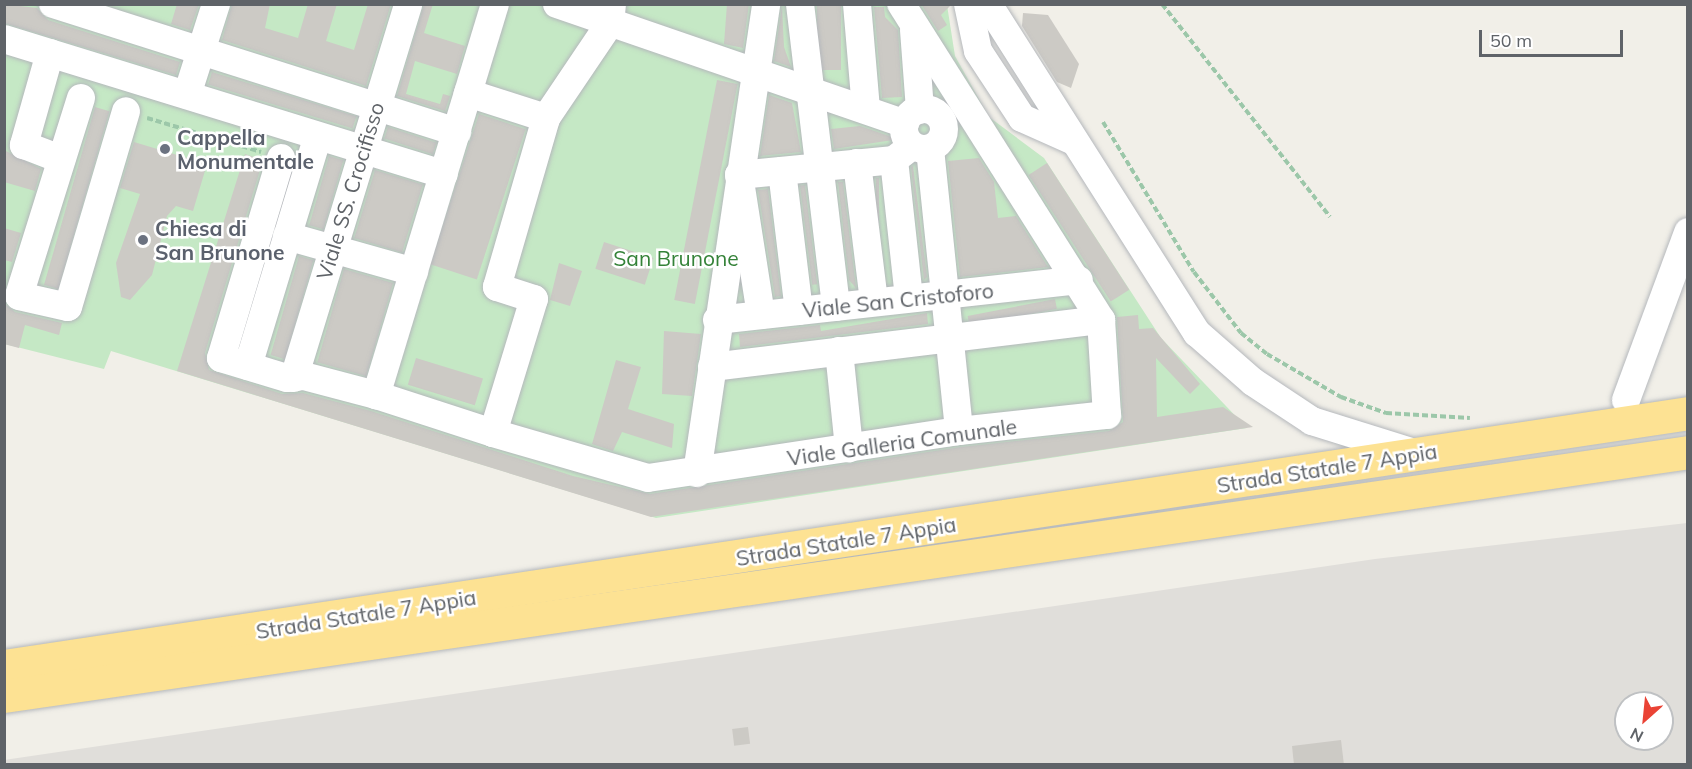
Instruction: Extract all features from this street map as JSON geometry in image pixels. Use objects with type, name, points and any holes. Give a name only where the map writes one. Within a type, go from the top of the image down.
[{"type":"highway","name":"Strada Statale 7 Appia","points":[[4,666],[1688,413]]},
{"type":"highway","name":"Strada Statale 7 Appia","points":[[4,696],[1688,452]]},
{"type":"street","points":[[53,4],[457,132]]},
{"type":"street","points":[[187,95],[216,4]]},
{"type":"street","name":"Viale SS. Crocifisso","points":[[294,378],[408,4]]},
{"type":"street","points":[[376,395],[495,4]]},
{"type":"street","points":[[557,4],[611,14],[755,72],[923,130],[1079,280],[1101,320],[712,367]]},
{"type":"street","points":[[697,473],[717,320],[766,4]]},
{"type":"street","points":[[800,4],[836,306]]},
{"type":"street","points":[[857,4],[866,110]]},
{"type":"street","points":[[968,4],[978,51],[1022,118],[1074,141]]},
{"type":"street","points":[[988,4],[1197,333],[1253,382],[1312,421],[1418,454]]},
{"type":"street","points":[[493,432],[534,299],[497,287],[546,118],[611,14]]},
{"type":"street","points":[[907,15],[946,294],[959,430]]},
{"type":"street","points":[[907,15],[923,130],[909,298]]},
{"type":"street","points":[[4,39],[444,174]]},
{"type":"street","points":[[50,53],[24,145],[62,159]]},
{"type":"street","points":[[739,175],[857,164],[923,130],[997,80]]},
{"type":"street","points":[[468,93],[546,118]]},
{"type":"street","points":[[81,98],[19,296],[68,307],[126,111]]},
{"type":"street","points":[[248,366],[318,136]]},
{"type":"street","name":"Viale Galleria Comunale","points":[[281,158],[221,358],[294,378],[376,395],[648,478],[697,473],[959,430],[1107,415],[1101,320]]},
{"type":"street","points":[[857,164],[874,302]]},
{"type":"street","points":[[782,171],[799,311]]},
{"type":"street","points":[[739,175],[761,315]]},
{"type":"street","points":[[1626,400],[1688,232]]},
{"type":"street","points":[[287,236],[414,272]]},
{"type":"street","name":"Viale San Cristoforo","points":[[717,320],[1079,280]]},
{"type":"street","points":[[839,351],[849,448]]},
{"type":"path","points":[[1162,4],[1330,217]]},
{"type":"path","points":[[126,111],[281,158]]},
{"type":"path","points":[[1103,122],[1194,272],[1241,333],[1267,354],[1341,397],[1386,413],[1475,418]]},
{"type":"shaded area","points":[[1687,523],[1687,764],[5,764],[4,760],[1375,559]]},
{"type":"green space","name":"San Brunone","points":[[4,5],[947,5],[955,56],[989,117],[1044,158],[1161,338],[1247,428],[656,518],[111,351],[104,369],[5,344]]},
{"type":"building","points":[[4,4],[37,8],[48,20],[180,62],[176,75],[4,23]]},
{"type":"building","points":[[177,4],[199,4],[190,30],[171,24]]},
{"type":"building","points":[[232,4],[270,4],[265,28],[298,38],[308,4],[337,4],[326,41],[354,50],[368,4],[391,4],[366,86],[222,40]]},
{"type":"building","points":[[424,4],[433,4],[424,33],[465,46],[457,74],[415,61],[406,94],[440,104],[443,94],[450,96],[445,111],[397,96]]},
{"type":"building","points":[[727,4],[749,4],[743,48],[724,44]]},
{"type":"building","points":[[817,4],[841,4],[841,70],[817,70]]},
{"type":"building","points":[[921,4],[952,4],[941,15],[947,25],[938,31]]},
{"type":"building","points":[[782,6],[784,47],[791,67],[774,61]]},
{"type":"building","points":[[874,7],[884,7],[885,17],[898,30],[902,97],[882,98]]},
{"type":"building","points":[[1023,13],[1048,15],[1079,64],[1071,88],[1057,82],[1022,26]]},
{"type":"building","points":[[212,72],[356,116],[353,129],[208,84]]},
{"type":"building","points":[[717,80],[738,84],[695,304],[674,300]]},
{"type":"building","points":[[769,95],[792,103],[801,152],[760,156]]},
{"type":"building","points":[[95,107],[109,111],[58,289],[44,285]]},
{"type":"building","points":[[479,114],[526,129],[477,279],[430,264]]},
{"type":"building","points":[[860,126],[892,137],[893,140],[834,149],[831,129]]},
{"type":"building","points":[[388,127],[437,143],[433,154],[384,138]]},
{"type":"building","points":[[134,142],[207,164],[193,211],[176,206],[167,216],[152,275],[130,300],[121,297],[116,263],[140,194],[120,188]]},
{"type":"building","points":[[4,150],[41,169],[35,191],[4,182]]},
{"type":"building","points":[[245,154],[263,160],[205,353],[209,370],[282,394],[303,393],[371,411],[573,476],[650,494],[961,447],[1109,431],[1123,422],[1117,317],[1138,315],[1139,329],[1153,328],[1200,384],[1190,394],[1156,358],[1157,417],[1223,407],[1253,427],[651,517],[177,371]]},
{"type":"building","points":[[329,156],[343,160],[324,229],[309,225]]},
{"type":"building","points":[[979,158],[994,182],[998,218],[1016,216],[1048,267],[960,277],[948,161]]},
{"type":"building","points":[[1047,163],[1129,290],[1111,302],[1029,175]]},
{"type":"building","points":[[913,166],[927,277],[924,280],[911,167]]},
{"type":"building","points":[[375,170],[423,185],[402,253],[354,238]]},
{"type":"building","points":[[876,178],[879,178],[879,285],[876,285]]},
{"type":"building","points":[[838,182],[843,182],[856,288],[849,280]]},
{"type":"building","points":[[805,185],[817,284],[812,285],[800,186]]},
{"type":"building","points":[[768,189],[781,296],[775,297],[758,190]]},
{"type":"building","points":[[4,228],[21,233],[12,262],[4,260]]},
{"type":"building","points":[[604,242],[653,258],[645,285],[595,269]]},
{"type":"building","points":[[299,256],[313,260],[285,359],[271,355]]},
{"type":"building","points":[[559,263],[582,271],[570,306],[550,300]]},
{"type":"building","points":[[344,269],[393,283],[366,376],[317,362]]},
{"type":"building","points":[[1055,299],[1057,309],[970,326],[968,316]]},
{"type":"building","points":[[4,303],[15,312],[62,323],[59,335],[25,325],[19,348],[4,344]]},
{"type":"building","points":[[927,313],[928,324],[740,347],[739,334],[820,325],[821,331]]},
{"type":"building","points":[[664,331],[701,334],[692,396],[662,394]]},
{"type":"building","points":[[416,358],[483,378],[475,405],[408,385]]},
{"type":"building","points":[[616,360],[641,367],[628,409],[674,424],[672,448],[622,432],[613,451],[592,444]]},
{"type":"building","points":[[748,727],[750,744],[734,746],[732,729]]},
{"type":"building","points":[[1341,740],[1344,765],[1294,765],[1292,746]]},
{"type":"place","name":"Cappella Monumentale","points":[[165,149]]},
{"type":"place","name":"Chiesa di San Brunone","points":[[143,240]]}]
